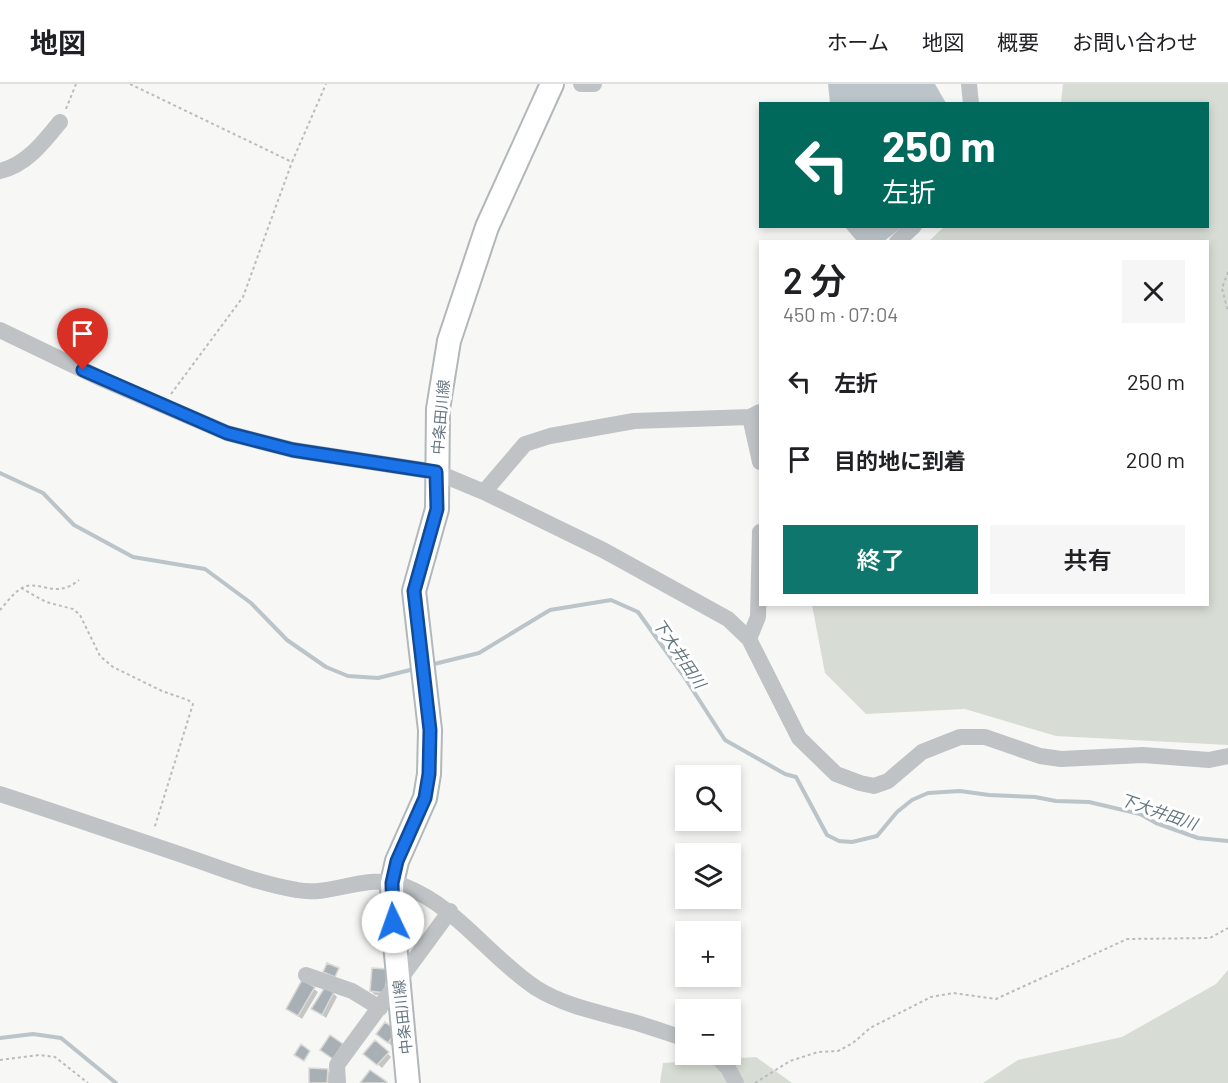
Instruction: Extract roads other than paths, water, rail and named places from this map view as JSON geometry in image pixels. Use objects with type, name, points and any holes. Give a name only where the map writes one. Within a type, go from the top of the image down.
[{"type":"main road","name":"中条田川線","points":[[408,1083],[392,883],[397,861],[425,798],[429,774],[430,730],[414,591],[437,509],[438,409],[449,341],[487,227],[552,84]]},
{"type":"street","points":[[581,84],[594,84]]},
{"type":"street","points":[[969,84],[970,102]]},
{"type":"street","points":[[0,171],[12,168],[38,148],[60,122]]},
{"type":"street","points":[[899,240],[912,228]]},
{"type":"street","points":[[0,330],[227,433],[293,450],[436,472],[484,492],[603,550],[728,619],[749,639],[799,738],[836,774],[860,783],[874,786],[888,782],[922,753],[960,737],[986,737],[1040,756],[1061,759],[1143,755],[1209,760],[1228,756]]},
{"type":"street","points":[[484,492],[525,444],[550,436],[634,421],[755,414],[759,452]]},
{"type":"street","points":[[749,639],[758,617],[759,574]]},
{"type":"street","points":[[0,794],[299,891],[356,882],[392,883],[432,899],[450,911],[494,955],[537,988],[581,1010],[629,1021],[675,1036]]},
{"type":"street","points":[[338,1083],[337,1065],[399,984],[450,911]]},
{"type":"street","points":[[306,975],[352,991],[380,1008]]},
{"type":"street","points":[[725,1065],[736,1083]]},
{"type":"waterway","name":"下大井田川","points":[[0,473],[43,493],[74,525],[133,557],[205,569],[251,603],[287,640],[326,667],[348,676],[378,678],[414,669]]},
{"type":"waterway","name":"下大井田川","points":[[430,665],[479,653],[550,610],[611,600],[638,612],[683,675],[725,740],[785,774],[796,777],[827,835],[839,841],[852,842],[877,836],[897,812],[912,800],[928,793],[960,791],[1035,797],[1056,801],[1089,802],[1140,814],[1156,823],[1198,838],[1228,841]]},
{"type":"waterway","points":[[0,1038],[33,1034],[61,1038],[116,1083]]}]
